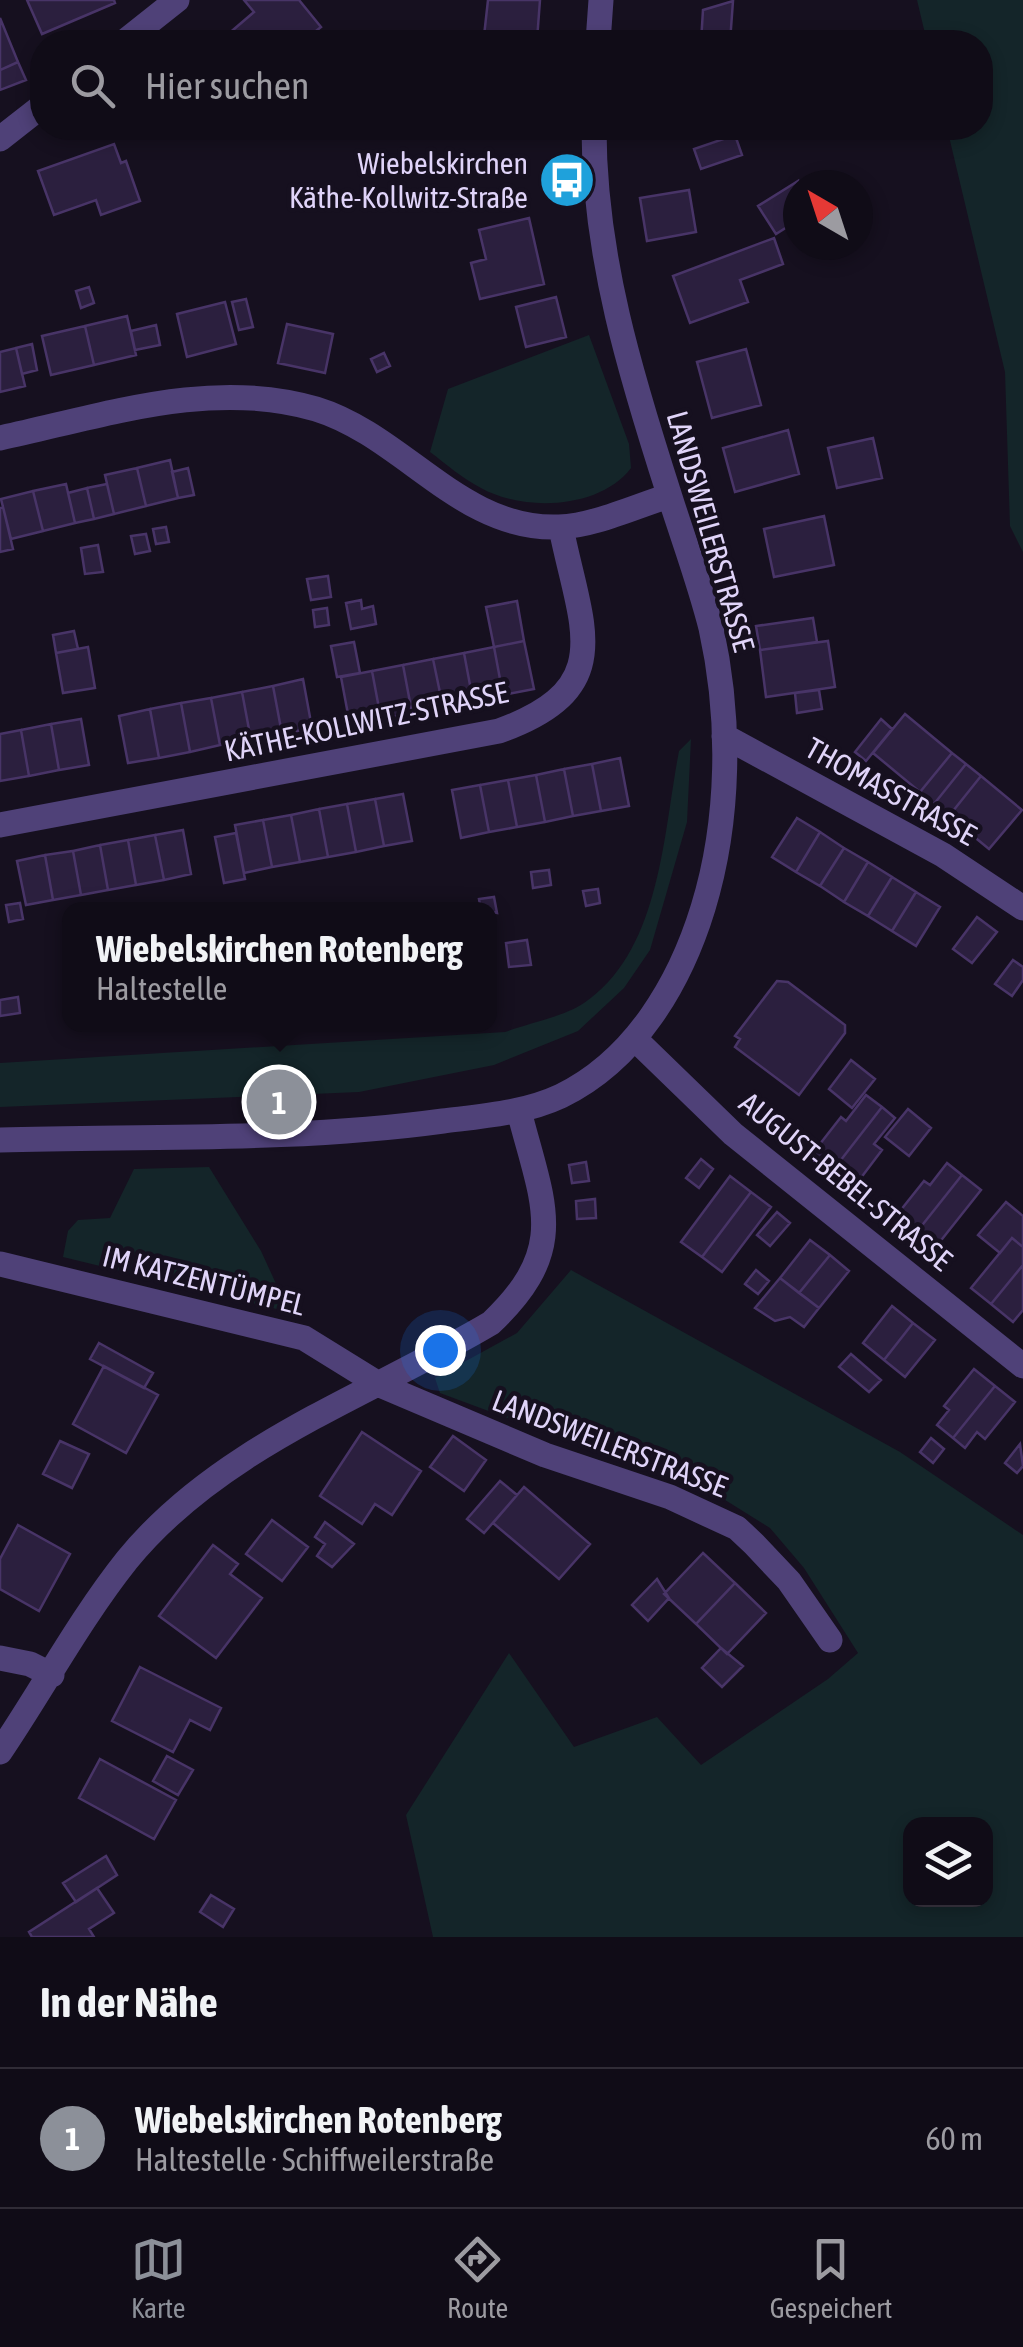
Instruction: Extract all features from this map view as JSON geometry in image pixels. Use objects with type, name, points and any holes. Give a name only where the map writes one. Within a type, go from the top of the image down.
[{"type":"street","points":[[139,30],[177,0]]},
{"type":"street","points":[[599,30],[601,0]]},
{"type":"street","points":[[0,139],[30,115]]},
{"type":"street","name":"LANDSWEILERSTRASSE","points":[[0,1140],[330,1132],[519,1111],[561,1096],[586,1081],[635,1038],[666,996],[691,946],[710,886],[722,811],[724,736],[711,630],[606,271],[595,140]]},
{"type":"street","points":[[0,438],[204,396],[261,397],[318,410],[371,435],[464,502],[511,523],[561,528],[669,496]]},
{"type":"street","name":"KÄTHE-KOLLWITZ-STRASSE","points":[[0,824],[499,731],[538,717],[571,690],[586,652],[561,528]]},
{"type":"street","name":"THOMASSTRASSE","points":[[724,736],[943,854],[1023,908]]},
{"type":"street","name":"AUGUST-BEBEL-STRASSE","points":[[635,1038],[733,1134],[1023,1366]]},
{"type":"street","points":[[0,1752],[126,1562],[191,1497],[269,1442],[491,1324],[520,1296],[536,1271],[544,1242],[543,1208],[519,1111]]},
{"type":"street","name":"IM KATZENTÜMPEL","points":[[0,1264],[304,1338],[380,1385]]},
{"type":"street","name":"LANDSWEILERSTRASSE","points":[[380,1385],[545,1455],[670,1497],[737,1528],[789,1581],[830,1640]]},
{"type":"street","points":[[0,1658],[30,1664],[52,1676]]},
{"type":"shaded area","points":[[917,0],[1023,0],[1023,552],[1010,526],[1005,372],[950,140],[993,140],[993,30],[924,30]]},
{"type":"shaded area","points":[[589,335],[629,444],[631,468],[617,482],[581,499],[518,501],[474,484],[430,452],[448,389]]},
{"type":"shaded area","points":[[691,739],[687,822],[650,950],[624,988],[578,1031],[494,1065],[359,1092],[0,1107],[0,1063],[505,1032],[576,1008],[610,981],[644,922],[662,853],[679,751]]},
{"type":"shaded area","points":[[209,1167],[261,1251],[289,1312],[63,1257],[68,1231],[78,1220],[110,1218],[134,1169]]},
{"type":"shaded area","points":[[571,1270],[900,1452],[1023,1535],[1023,1937],[433,1937],[406,1815],[509,1653],[574,1747],[657,1717],[701,1765],[828,1679],[858,1653],[804,1568],[770,1528],[722,1498],[440,1393],[435,1378],[517,1333]]},
{"type":"building","points":[[27,0],[114,0],[115,3],[51,30],[40,30]]},
{"type":"building","points":[[244,0],[299,0],[321,27],[233,30],[254,12]]},
{"type":"building","points":[[488,0],[540,0],[538,30],[485,30]]},
{"type":"building","points":[[733,1],[731,30],[702,30],[703,10]]},
{"type":"building","points":[[0,18],[18,62],[0,70]]},
{"type":"building","points":[[18,62],[26,80],[0,90],[0,70]]},
{"type":"building","points":[[720,140],[737,140],[742,155],[701,169],[694,149]]},
{"type":"building","points":[[114,144],[121,163],[126,161],[140,201],[101,215],[96,200],[54,215],[38,171]]},
{"type":"building","points":[[689,190],[696,232],[647,241],[640,198]]},
{"type":"building","points":[[783,190],[783,230],[776,234],[758,206]]},
{"type":"building","points":[[529,218],[544,284],[480,299],[471,263],[486,259],[479,230]]},
{"type":"building","points":[[774,238],[783,264],[740,280],[748,302],[690,323],[673,276]]},
{"type":"building","points":[[89,287],[94,303],[81,308],[76,291]]},
{"type":"building","points":[[556,297],[566,337],[526,347],[516,307]]},
{"type":"building","points":[[246,299],[253,327],[239,330],[232,302]]},
{"type":"building","points":[[225,302],[236,344],[187,357],[177,314]]},
{"type":"building","points":[[127,316],[136,355],[94,365],[85,326]]},
{"type":"building","points":[[287,324],[333,334],[325,373],[278,363]]},
{"type":"building","points":[[156,325],[160,345],[135,350],[131,331]]},
{"type":"building","points":[[85,326],[94,365],[51,375],[42,336]]},
{"type":"building","points":[[32,344],[37,370],[22,374],[16,348]]},
{"type":"building","points":[[16,348],[25,386],[0,392],[0,352]]},
{"type":"building","points":[[746,349],[761,405],[712,418],[697,362]]},
{"type":"building","points":[[384,353],[390,366],[377,372],[371,359]]},
{"type":"building","points":[[788,430],[799,474],[735,492],[723,448]]},
{"type":"building","points":[[873,438],[882,478],[837,488],[828,448]]},
{"type":"building","points":[[170,460],[178,498],[146,506],[137,468]]},
{"type":"building","points":[[137,468],[146,506],[114,514],[105,475]]},
{"type":"building","points":[[188,468],[194,495],[178,498],[172,472]]},
{"type":"building","points":[[66,484],[75,523],[43,531],[33,491]]},
{"type":"building","points":[[107,484],[114,514],[94,519],[87,488]]},
{"type":"building","points":[[87,488],[94,519],[75,523],[68,493]]},
{"type":"building","points":[[33,491],[43,531],[11,539],[1,499]]},
{"type":"building","points":[[3,507],[13,549],[0,552],[0,508]]},
{"type":"building","points":[[824,516],[834,565],[774,577],[764,529]]},
{"type":"building","points":[[166,527],[169,542],[156,544],[153,529]]},
{"type":"building","points":[[146,534],[150,551],[135,554],[131,536]]},
{"type":"building","points":[[98,545],[103,572],[85,574],[81,548]]},
{"type":"building","points":[[328,576],[331,597],[311,600],[307,579]]},
{"type":"building","points":[[361,600],[362,609],[373,606],[376,624],[351,629],[346,603]]},
{"type":"building","points":[[517,601],[524,641],[494,647],[486,607]]},
{"type":"building","points":[[327,608],[329,625],[315,627],[313,610]]},
{"type":"building","points":[[813,618],[817,642],[760,650],[756,626]]},
{"type":"building","points":[[74,631],[78,649],[56,653],[53,635]]},
{"type":"building","points":[[524,641],[534,689],[503,695],[494,647]]},
{"type":"building","points":[[828,641],[835,687],[766,697],[760,650]]},
{"type":"building","points":[[354,642],[360,673],[337,677],[331,646]]},
{"type":"building","points":[[88,647],[95,688],[63,693],[56,653]]},
{"type":"building","points":[[494,647],[503,695],[473,701],[464,653]]},
{"type":"building","points":[[464,653],[473,701],[443,707],[433,659]]},
{"type":"building","points":[[433,659],[443,707],[412,713],[403,665]]},
{"type":"building","points":[[403,665],[412,713],[381,719],[372,671]]},
{"type":"building","points":[[372,671],[381,719],[350,725],[341,677]]},
{"type":"building","points":[[303,679],[312,728],[282,734],[273,686]]},
{"type":"building","points":[[273,686],[282,734],[251,740],[242,692]]},
{"type":"building","points":[[819,690],[822,709],[797,713],[795,693]]},
{"type":"building","points":[[242,692],[251,740],[220,745],[211,698]]},
{"type":"building","points":[[211,698],[220,745],[190,752],[181,703]]},
{"type":"building","points":[[181,703],[190,752],[159,758],[150,709]]},
{"type":"building","points":[[150,709],[159,758],[128,763],[119,716]]},
{"type":"building","points":[[905,714],[952,753],[920,792],[873,753]]},
{"type":"building","points":[[81,719],[89,765],[59,770],[51,724]]},
{"type":"building","points":[[881,719],[892,729],[866,761],[855,752]]},
{"type":"building","points":[[51,724],[59,770],[29,776],[21,730]]},
{"type":"building","points":[[21,730],[29,776],[0,781],[0,734]]},
{"type":"building","points":[[952,753],[966,764],[934,804],[920,792]]},
{"type":"building","points":[[620,758],[629,806],[601,811],[592,764]]},
{"type":"building","points":[[592,764],[601,811],[573,816],[564,769]]},
{"type":"building","points":[[966,764],[981,776],[949,816],[934,804]]},
{"type":"building","points":[[564,769],[573,816],[545,822],[536,775]]},
{"type":"building","points":[[536,775],[545,822],[517,827],[508,780]]},
{"type":"building","points":[[981,776],[1022,810],[989,849],[949,816]]},
{"type":"building","points":[[508,780],[517,827],[489,832],[480,785]]},
{"type":"building","points":[[480,785],[489,832],[461,838],[452,790]]},
{"type":"building","points":[[403,794],[412,841],[384,846],[375,799]]},
{"type":"building","points":[[375,799],[384,846],[356,852],[347,804]]},
{"type":"building","points":[[347,804],[356,852],[328,857],[319,809]]},
{"type":"building","points":[[319,809],[328,857],[300,862],[291,815]]},
{"type":"building","points":[[291,815],[300,862],[272,867],[263,820]]},
{"type":"building","points":[[797,818],[820,832],[796,872],[772,857]]},
{"type":"building","points":[[263,820],[272,867],[244,873],[235,825]]},
{"type":"building","points":[[183,830],[191,874],[164,880],[155,835]]},
{"type":"building","points":[[820,832],[844,848],[820,886],[796,872]]},
{"type":"building","points":[[236,833],[245,879],[224,883],[215,837]]},
{"type":"building","points":[[155,835],[164,880],[136,885],[128,840]]},
{"type":"building","points":[[128,840],[136,885],[108,890],[100,845]]},
{"type":"building","points":[[100,845],[108,890],[81,895],[73,851]]},
{"type":"building","points":[[844,848],[868,862],[844,902],[820,886]]},
{"type":"building","points":[[73,851],[81,895],[53,900],[45,855]]},
{"type":"building","points":[[45,855],[53,900],[26,905],[17,861]]},
{"type":"building","points":[[868,862],[892,877],[868,916],[844,902]]},
{"type":"building","points":[[549,870],[551,885],[533,888],[531,872]]},
{"type":"building","points":[[892,877],[916,892],[892,931],[868,916]]},
{"type":"building","points":[[598,889],[600,903],[586,906],[583,891]]},
{"type":"building","points":[[916,892],[940,907],[916,946],[892,931]]},
{"type":"building","points":[[20,903],[23,919],[9,922],[6,905]]},
{"type":"building","points":[[977,917],[997,932],[972,963],[953,949]]},
{"type":"building","points":[[527,940],[531,965],[509,967],[506,943]]},
{"type":"building","points":[[1013,960],[1023,967],[1023,980],[1012,996],[995,984]]},
{"type":"building","points":[[777,981],[788,982],[845,1025],[845,1033],[799,1095],[735,1047],[740,1039],[735,1036]]},
{"type":"building","points":[[18,997],[20,1013],[0,1016],[0,1000]]},
{"type":"building","points":[[851,1060],[875,1079],[852,1108],[829,1089]]},
{"type":"building","points":[[866,1095],[882,1107],[830,1174],[809,1158],[841,1117],[846,1121]]},
{"type":"building","points":[[882,1107],[895,1118],[874,1144],[882,1150],[851,1191],[830,1174]]},
{"type":"building","points":[[908,1109],[931,1128],[909,1156],[885,1137]]},
{"type":"building","points":[[701,1159],[713,1169],[699,1188],[686,1178]]},
{"type":"building","points":[[586,1162],[589,1181],[572,1183],[569,1165]]},
{"type":"building","points":[[947,1163],[962,1175],[912,1238],[892,1221],[924,1181],[930,1185]]},
{"type":"building","points":[[962,1175],[981,1190],[931,1253],[912,1238]]},
{"type":"building","points":[[730,1176],[751,1192],[702,1257],[681,1242]]},
{"type":"building","points":[[751,1192],[771,1207],[722,1272],[702,1257]]},
{"type":"building","points":[[595,1199],[596,1218],[577,1219],[576,1201]]},
{"type":"building","points":[[1006,1202],[1023,1216],[1023,1247],[1012,1238],[1000,1253],[978,1235]]},
{"type":"building","points":[[777,1212],[790,1223],[770,1246],[757,1235]]},
{"type":"building","points":[[1012,1238],[1023,1247],[1023,1265],[991,1304],[971,1288]]},
{"type":"building","points":[[810,1240],[830,1255],[799,1293],[780,1278]]},
{"type":"building","points":[[830,1255],[849,1271],[819,1308],[799,1293]]},
{"type":"building","points":[[1023,1265],[1023,1310],[1013,1322],[991,1304]]},
{"type":"building","points":[[756,1270],[769,1281],[758,1294],[745,1284]]},
{"type":"building","points":[[780,1278],[819,1308],[804,1327],[790,1317],[775,1321],[755,1308]]},
{"type":"building","points":[[892,1306],[913,1323],[884,1360],[863,1343]]},
{"type":"building","points":[[913,1323],[935,1340],[905,1377],[884,1360]]},
{"type":"building","points":[[99,1343],[153,1373],[144,1388],[90,1359]]},
{"type":"building","points":[[851,1354],[881,1380],[869,1392],[839,1367]]},
{"type":"building","points":[[104,1366],[158,1395],[126,1453],[73,1424]]},
{"type":"building","points":[[974,1369],[995,1386],[953,1438],[937,1425],[949,1410],[944,1406]]},
{"type":"building","points":[[995,1386],[1015,1402],[985,1439],[977,1432],[965,1448],[953,1438]]},
{"type":"building","points":[[362,1432],[421,1471],[392,1515],[375,1504],[362,1524],[320,1496]]},
{"type":"building","points":[[453,1436],[486,1460],[464,1491],[430,1467]]},
{"type":"building","points":[[931,1438],[944,1449],[933,1463],[920,1452]]},
{"type":"building","points":[[60,1441],[89,1454],[72,1488],[43,1474]]},
{"type":"building","points":[[1020,1444],[1023,1466],[1017,1473],[1005,1463]]},
{"type":"building","points":[[500,1481],[517,1495],[484,1533],[467,1519]]},
{"type":"building","points":[[524,1487],[590,1544],[559,1579],[493,1523]]},
{"type":"building","points":[[272,1520],[308,1547],[282,1581],[246,1554]]},
{"type":"building","points":[[325,1522],[354,1544],[332,1567],[317,1556],[325,1544],[315,1537]]},
{"type":"building","points":[[18,1525],[70,1554],[39,1611],[0,1589],[0,1559]]},
{"type":"building","points":[[213,1545],[238,1564],[230,1574],[262,1598],[216,1658],[159,1616]]},
{"type":"building","points":[[703,1553],[735,1583],[696,1624],[664,1594]]},
{"type":"building","points":[[657,1579],[669,1598],[648,1621],[632,1605]]},
{"type":"building","points":[[735,1583],[766,1613],[727,1654],[696,1624]]},
{"type":"building","points":[[721,1648],[743,1666],[722,1687],[702,1668]]},
{"type":"building","points":[[140,1667],[221,1708],[210,1730],[190,1720],[173,1752],[112,1721]]},
{"type":"building","points":[[167,1756],[193,1770],[178,1795],[153,1781]]},
{"type":"building","points":[[100,1759],[176,1800],[154,1839],[79,1798]]},
{"type":"building","points":[[106,1856],[117,1875],[76,1902],[63,1883]]},
{"type":"building","points":[[97,1888],[114,1913],[89,1929],[94,1937],[32,1937],[29,1932]]},
{"type":"building","points":[[211,1895],[234,1909],[223,1927],[200,1912]]},
{"type":"place","name":"Wiebelskirchen Käthe-Kollwitz-Straße","points":[[567,180]]},
{"type":"place","name":"Wiebelskirchen Rotenberg","points":[[279,1102]]}]
